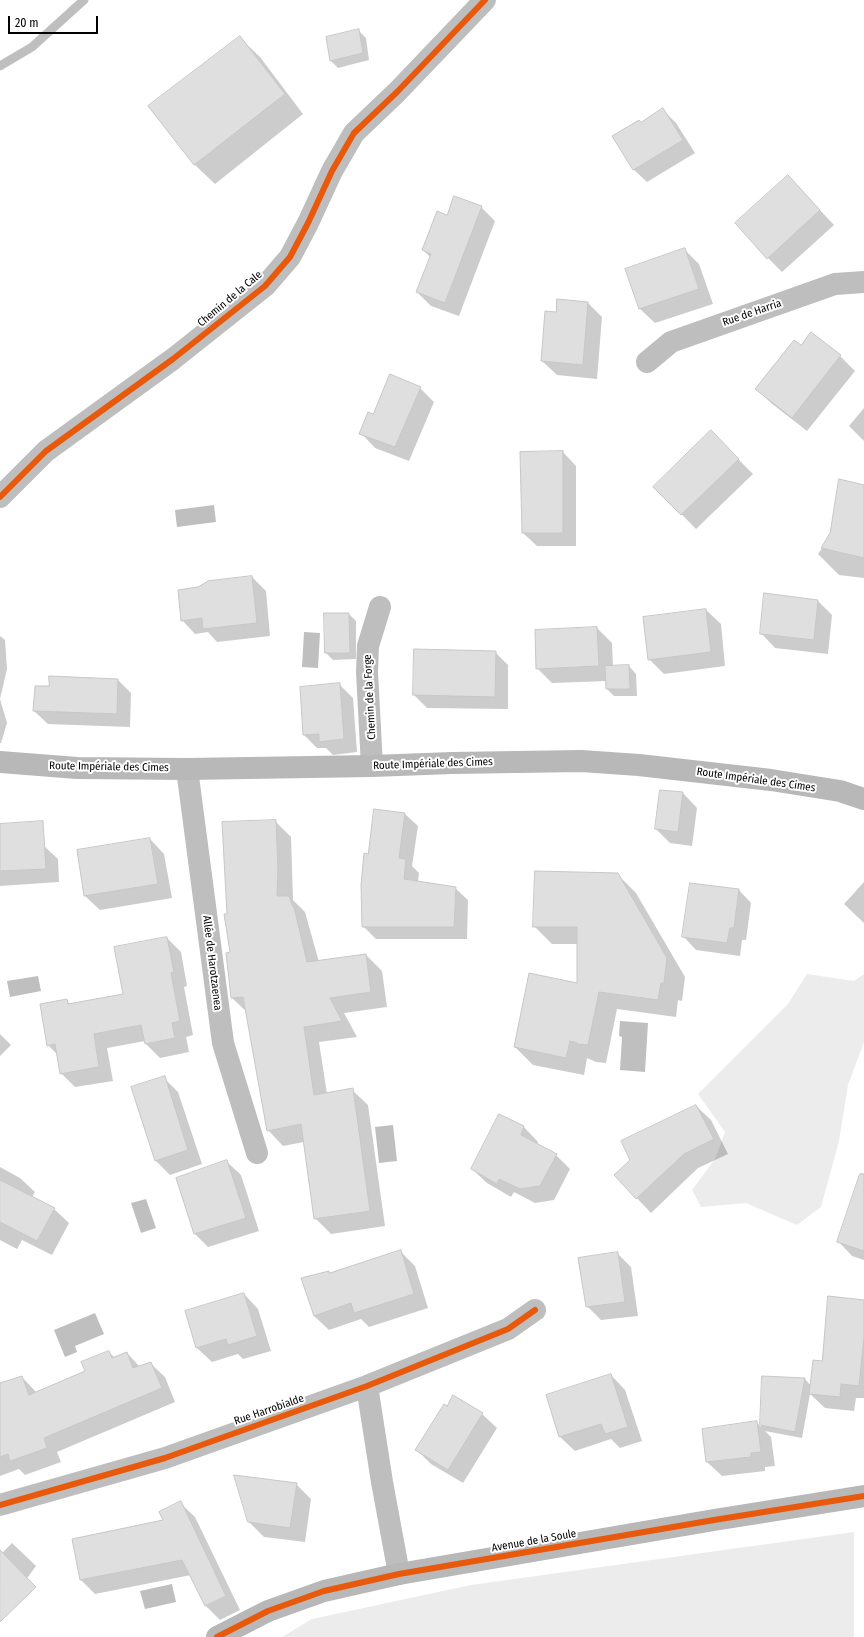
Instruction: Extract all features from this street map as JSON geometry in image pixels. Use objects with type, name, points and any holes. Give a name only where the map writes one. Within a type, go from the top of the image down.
[{"type":"main road","name":"Route Impériale des Cimes","points":[[0,762],[77,768],[187,769],[372,766],[452,762],[581,761],[639,765],[772,780],[840,791],[864,798]]},
{"type":"main road","name":"Avenue de la Soule","points":[[217,1637],[268,1611],[324,1591],[399,1574],[864,1496]]},
{"type":"street","name":"Chemin de la Cale","points":[[0,497],[46,451],[172,359],[265,286],[290,257],[308,223],[332,171],[354,133],[397,92],[485,0]]},
{"type":"street","name":"Rue de Harria","points":[[647,362],[671,342],[835,284],[864,282]]},
{"type":"street","name":"Chemin de la Forge","points":[[372,766],[367,672],[368,646],[380,607]]},
{"type":"street","name":"Allée de Harotzaenea","points":[[187,769],[223,1043],[257,1153]]},
{"type":"street","name":"Rue Harrobialde","points":[[0,1505],[165,1458],[367,1386],[508,1329],[535,1310]]},
{"type":"street","points":[[367,1386],[382,1482],[399,1574]]},
{"type":"shaded area","points":[[214,505],[216,522],[177,527],[175,510]]},
{"type":"shaded area","points":[[304,632],[320,633],[318,668],[302,667]]},
{"type":"shaded area","points":[[807,974],[854,981],[864,974],[864,1042],[848,1085],[839,1141],[821,1207],[797,1225],[746,1203],[701,1207],[692,1190],[715,1159],[725,1132],[698,1094],[788,1004]]},
{"type":"shaded area","points":[[38,976],[41,991],[10,997],[7,981]]},
{"type":"shaded area","points":[[620,1021],[648,1023],[645,1072],[620,1070],[622,1037],[619,1036]]},
{"type":"shaded area","points":[[393,1125],[397,1161],[379,1163],[375,1127]]},
{"type":"shaded area","points":[[146,1199],[156,1228],[141,1233],[131,1203]]},
{"type":"shaded area","points":[[95,1313],[104,1334],[75,1346],[77,1352],[65,1357],[54,1330]]},
{"type":"shaded area","points":[[854,1532],[854,1637],[282,1637],[312,1619],[471,1585]]},
{"type":"shaded area","points":[[172,1584],[176,1602],[145,1609],[140,1591]]},
{"type":"building","points":[[359,29],[363,53],[330,61],[326,37]]},
{"type":"building","points":[[240,36],[285,94],[194,165],[148,106]]},
{"type":"building","points":[[663,108],[683,140],[633,170],[612,136],[639,120],[641,122]]},
{"type":"building","points":[[788,175],[820,210],[767,259],[735,223]]},
{"type":"building","points":[[454,196],[482,206],[445,303],[416,292],[431,254],[422,250],[437,211],[447,215]]},
{"type":"building","points":[[685,248],[699,289],[639,309],[625,269]]},
{"type":"building","points":[[557,299],[588,302],[583,365],[541,361],[545,311],[556,312]]},
{"type":"building","points":[[811,332],[841,355],[792,418],[755,389],[794,340],[801,345]]},
{"type":"building","points":[[390,374],[421,387],[395,447],[359,434],[368,412],[373,414]]},
{"type":"building","points":[[711,430],[739,459],[681,515],[653,487]]},
{"type":"building","points":[[563,451],[563,533],[522,533],[520,452]]},
{"type":"building","points":[[839,479],[864,485],[864,558],[821,548],[830,533]]},
{"type":"building","points":[[252,576],[257,623],[203,629],[202,618],[181,621],[178,590],[198,587],[208,581]]},
{"type":"building","points":[[764,593],[818,600],[814,640],[760,634]]},
{"type":"building","points":[[706,609],[711,652],[648,660],[643,617]]},
{"type":"building","points":[[324,613],[349,613],[350,653],[325,653]]},
{"type":"building","points":[[597,627],[599,666],[536,669],[535,630]]},
{"type":"building","points":[[414,649],[496,651],[495,697],[413,695]]},
{"type":"building","points":[[629,665],[630,689],[606,689],[605,666]]},
{"type":"building","points":[[49,676],[118,679],[117,714],[33,711],[35,686],[49,686]]},
{"type":"building","points":[[340,683],[344,739],[319,742],[319,734],[303,735],[300,687]]},
{"type":"building","points":[[660,790],[683,792],[678,832],[655,829]]},
{"type":"building","points":[[374,809],[405,813],[399,858],[406,859],[404,879],[456,887],[454,927],[362,927],[361,885],[364,853],[368,854]]},
{"type":"building","points":[[276,820],[278,868],[277,896],[289,896],[294,907],[307,962],[366,954],[371,992],[330,998],[342,1021],[304,1027],[314,1095],[353,1088],[370,1211],[314,1219],[301,1124],[267,1131],[243,997],[231,998],[226,953],[230,952],[224,914],[227,914],[222,822]]},
{"type":"building","points":[[43,821],[46,869],[0,871],[0,824]]},
{"type":"building","points":[[150,838],[158,884],[84,896],[77,850]]},
{"type":"building","points":[[535,871],[618,873],[667,958],[664,983],[661,983],[658,1000],[599,992],[588,1045],[577,1044],[570,1041],[566,1058],[514,1047],[529,973],[577,983],[577,927],[533,927]]},
{"type":"building","points":[[690,883],[739,889],[734,928],[730,928],[727,943],[682,937]]},
{"type":"building","points":[[167,937],[174,972],[171,973],[180,1021],[172,1023],[175,1038],[145,1044],[141,1025],[94,1034],[99,1067],[60,1074],[55,1044],[47,1046],[40,1004],[67,999],[68,1004],[123,994],[114,947]]},
{"type":"building","points":[[165,1076],[188,1150],[155,1161],[131,1087]]},
{"type":"building","points":[[696,1105],[714,1139],[684,1154],[636,1199],[614,1175],[630,1160],[621,1141]]},
{"type":"building","points":[[499,1114],[524,1126],[521,1135],[557,1154],[540,1186],[520,1189],[499,1179],[497,1184],[471,1169]]},
{"type":"building","points":[[227,1160],[246,1218],[194,1234],[176,1178]]},
{"type":"building","points":[[860,1174],[864,1174],[864,1251],[837,1242]]},
{"type":"building","points":[[0,1180],[55,1208],[37,1241],[0,1222]]},
{"type":"building","points":[[401,1250],[414,1294],[354,1313],[351,1303],[314,1316],[301,1278],[329,1271],[329,1273]]},
{"type":"building","points":[[618,1252],[625,1302],[586,1307],[578,1258]]},
{"type":"building","points":[[244,1293],[257,1336],[228,1345],[226,1339],[196,1348],[185,1311]]},
{"type":"building","points":[[828,1296],[864,1300],[864,1337],[859,1386],[841,1384],[840,1397],[809,1394],[813,1360],[822,1361]]},
{"type":"building","points":[[109,1351],[112,1358],[127,1352],[133,1368],[151,1362],[162,1388],[44,1438],[47,1448],[10,1461],[8,1454],[0,1457],[0,1383],[22,1376],[29,1395],[85,1371],[81,1362]]},
{"type":"building","points":[[611,1374],[628,1427],[605,1434],[601,1424],[559,1437],[546,1395]]},
{"type":"building","points":[[762,1376],[805,1378],[795,1432],[760,1425]]},
{"type":"building","points":[[453,1395],[483,1413],[448,1470],[415,1450],[444,1404],[447,1406]]},
{"type":"building","points":[[757,1421],[761,1452],[751,1453],[751,1457],[706,1462],[702,1429]]},
{"type":"building","points":[[234,1475],[297,1483],[290,1528],[248,1522]]},
{"type":"building","points":[[181,1501],[226,1596],[205,1606],[182,1560],[80,1580],[72,1539],[163,1520],[159,1512]]},
{"type":"building","points":[[0,1550],[36,1587],[0,1622]]},
{"type":"waterway","points":[[0,66],[32,47],[84,0]]},
{"type":"cycle path","points":[[0,497],[46,451],[173,359],[265,286],[290,257],[308,223],[332,171],[354,133],[397,92],[485,0]]},
{"type":"cycle path","points":[[0,1505],[165,1458],[367,1386],[508,1329],[535,1310]]},
{"type":"cycle path","points":[[217,1637],[268,1611],[324,1591],[399,1574],[864,1496]]}]
